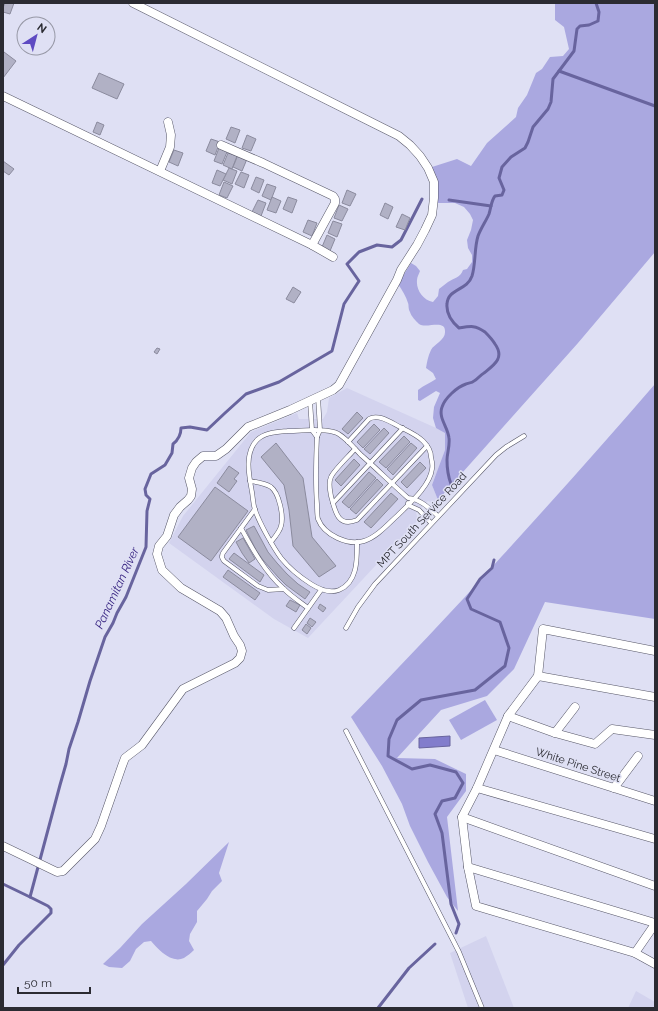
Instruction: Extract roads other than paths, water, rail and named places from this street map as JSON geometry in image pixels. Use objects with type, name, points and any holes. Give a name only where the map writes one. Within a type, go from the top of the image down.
[{"type":"street","points":[[3,846],[57,872],[63,871],[95,838],[101,826],[125,758],[142,745],[183,689],[234,663],[240,658],[242,651],[240,645],[226,618],[220,611],[181,588],[162,570],[157,554],[159,546],[167,536],[174,515],[191,496],[192,488],[189,478],[192,468],[203,456],[216,456],[226,450],[245,430],[252,425],[310,401],[333,390],[338,385],[397,280],[401,270],[417,245],[432,215],[434,182],[428,168],[420,156],[399,136],[133,3]]},
{"type":"street","points":[[3,96],[312,245],[333,257]]},
{"type":"street","points":[[160,171],[170,147],[168,122]]},
{"type":"street","points":[[221,145],[263,163],[334,197],[334,203],[312,245]]},
{"type":"street","points":[[655,651],[543,629],[538,676],[508,716],[477,788],[462,817],[468,867],[476,906],[635,953],[655,964]]},
{"type":"street","points":[[538,676],[655,697]]},
{"type":"street","points":[[555,733],[574,707]]},
{"type":"street","points":[[508,716],[555,733],[595,744],[612,729],[655,735]]},
{"type":"street","name":"White Pine Street","points":[[494,750],[614,788],[654,798]]},
{"type":"street","points":[[614,788],[638,756]]},
{"type":"street","points":[[477,788],[655,839]]},
{"type":"street","points":[[462,817],[655,886]]},
{"type":"street","points":[[468,867],[655,923],[635,953]]},
{"type":"lane","points":[[318,397],[320,430],[317,437],[316,492],[318,519],[325,529],[336,537],[343,540],[357,542],[365,541],[378,533],[408,505],[426,485],[432,470],[431,454],[427,446],[420,438],[379,417],[372,417],[348,442]]},
{"type":"lane","points":[[310,401],[312,430],[317,437]]},
{"type":"lane","points":[[333,503],[402,428]]},
{"type":"lane","points":[[357,542],[356,567],[352,578],[347,585],[335,591],[330,592],[321,590],[305,581],[289,567],[281,558],[271,542],[255,509],[249,472],[250,452],[253,444],[259,438],[274,432],[312,430],[336,432],[408,498],[424,504],[438,516]]},
{"type":"lane","name":"MPT South Service Road","points":[[346,628],[369,591],[438,516],[496,455],[524,436]]},
{"type":"lane","points":[[356,449],[330,479],[330,490],[335,512],[341,520],[345,522],[353,522],[357,520],[427,446]]},
{"type":"lane","points":[[250,481],[267,485],[275,491],[278,496],[282,523],[280,530],[271,542]]},
{"type":"lane","points":[[408,498],[408,505]]},
{"type":"lane","points":[[408,505],[418,510],[431,524]]},
{"type":"lane","points":[[255,509],[223,553],[222,558],[258,586],[268,590],[284,589]]},
{"type":"lane","points":[[241,528],[267,571],[284,589],[308,608]]},
{"type":"lane","points":[[294,628],[321,590]]},
{"type":"lane","points":[[346,731],[459,952],[482,1008]]},
{"type":"waterway","name":"Panamitan River","points":[[451,484],[448,475],[447,463],[449,438],[441,415],[442,407],[455,390],[463,385],[473,382],[495,364],[499,357],[499,353],[494,342],[485,332],[473,327],[459,328],[454,323],[447,312],[448,299],[454,292],[470,281],[474,266],[478,236],[489,214],[495,196],[502,195],[504,190],[499,178],[502,167],[511,157],[525,148],[533,127],[548,109],[551,102],[553,79],[574,51],[577,29],[580,26],[589,25],[598,21],[599,12],[596,3]]},
{"type":"waterway","points":[[559,71],[655,106]]},
{"type":"waterway","name":"Panamitan River","points":[[3,965],[19,945],[51,913],[51,909],[48,906],[30,897],[69,749],[90,681],[105,637],[126,597],[146,547],[147,511],[150,499],[146,495],[145,489],[151,474],[165,465],[172,453],[173,444],[180,435],[181,428],[190,427],[207,430],[246,394],[279,382],[332,351],[344,304],[359,281],[347,264],[359,252],[377,245],[392,247],[401,240],[422,199]]},
{"type":"waterway","name":"Panamitan River","points":[[449,200],[491,206]]},
{"type":"waterway","points":[[456,933],[459,924],[451,904],[442,833],[435,814],[442,801],[455,798],[463,783],[456,772],[430,765],[412,769],[388,756],[389,739],[397,720],[421,700],[475,690],[505,666],[509,648],[500,622],[471,609],[467,599],[480,579],[492,568],[494,560]]},
{"type":"waterway","points":[[3,884],[30,897]]},
{"type":"waterway","points":[[378,1008],[409,968],[435,944]]}]
